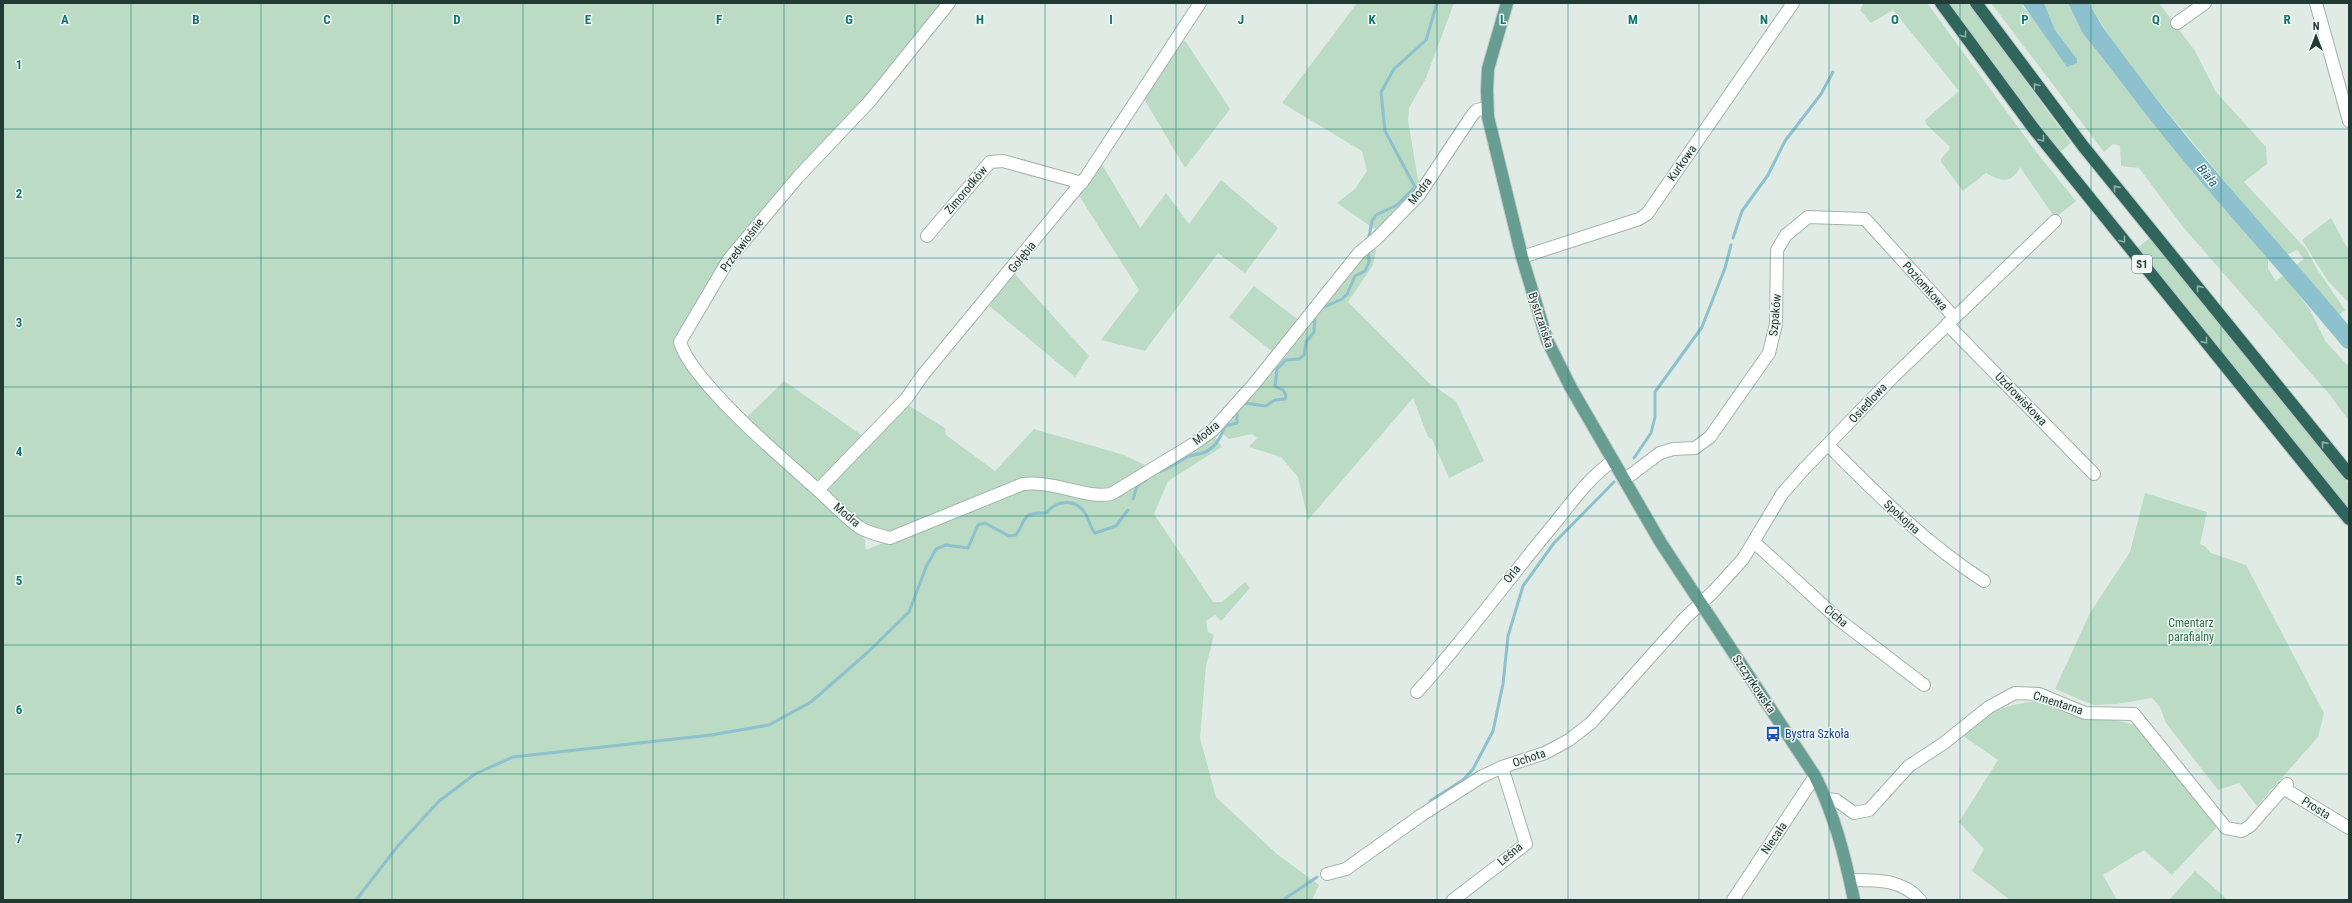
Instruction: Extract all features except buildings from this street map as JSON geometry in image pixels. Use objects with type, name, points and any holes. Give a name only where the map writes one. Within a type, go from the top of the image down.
[{"type":"highway","name":"S1","points":[[1941,3],[2034,129],[2349,519]]},
{"type":"highway","name":"S1","points":[[1976,3],[2083,146],[2349,474]]},
{"type":"main road","name":"Bystrzańska","points":[[1507,3],[1488,69],[1487,108],[1493,145],[1522,257],[1542,325],[1554,356],[1613,461],[1701,604]]},
{"type":"main road","name":"Szczyrkowska","points":[[1701,604],[1815,776],[1826,799],[1839,836],[1854,900]]},
{"type":"street","name":"Przedwiośnie","points":[[818,490],[721,398],[686,355],[682,348],[681,338],[729,259],[798,177],[870,101],[949,3]]},
{"type":"street","name":"Gołębia","points":[[818,490],[906,399],[926,371],[1082,183],[1200,3]]},
{"type":"street","name":"Kurkowa","points":[[1522,257],[1639,219],[1647,214],[1793,3]]},
{"type":"street","points":[[2177,24],[2205,3]]},
{"type":"street","points":[[2316,3],[2349,121]]},
{"type":"street","name":"Modra","points":[[818,490],[860,528],[874,534],[890,538],[1024,484],[1045,483],[1099,495],[1111,494],[1195,443],[1213,430],[1254,384],[1364,248],[1376,239],[1419,195],[1472,114],[1477,110],[1487,108]]},
{"type":"street","name":"Zimorodków","points":[[927,236],[990,162],[1003,161],[1082,183]]},
{"type":"street","name":"Szpaków","points":[[1624,480],[1660,453],[1673,449],[1689,449],[1702,443],[1713,433],[1734,405],[1769,353],[1773,343],[1778,309],[1777,250],[1786,235],[1802,220],[1813,217],[1865,219],[1897,254]]},
{"type":"street","name":"Osiedlowa","points":[[1701,604],[1729,576],[1754,542],[1782,494],[1893,377],[2055,221]]},
{"type":"street","name":"Poziomkowa","points":[[1897,254],[1951,320]]},
{"type":"street","name":"Uzdrowiskowa","points":[[1951,320],[2094,474]]},
{"type":"street","name":"Spokojna","points":[[1828,445],[1901,518],[1944,554],[1984,581]]},
{"type":"street","name":"Orla","points":[[1417,692],[1450,655],[1511,575],[1564,512],[1602,468],[1613,461]]},
{"type":"street","name":"Cicha","points":[[1754,542],[1838,618],[1924,685]]},
{"type":"street","name":"Ochota","points":[[1327,874],[1346,869],[1420,816],[1481,777],[1502,767],[1545,753],[1581,731],[1604,709],[1685,618],[1701,604]]},
{"type":"street","name":"Cmentarna","points":[[1826,799],[1836,800],[1854,813],[1869,810],[1910,766],[1944,743],[1989,707],[2015,693],[2039,694],[2085,713],[2134,714],[2226,828],[2242,831],[2250,826],[2285,786]]},
{"type":"street","name":"Leśna","points":[[1453,900],[1526,844],[1502,767]]},
{"type":"street","name":"Niecała","points":[[1733,900],[1815,776]]},
{"type":"street","name":"Prosta","points":[[2285,786],[2349,828]]},
{"type":"street","points":[[1850,880],[1875,880],[1898,884],[1909,889],[1920,900]]},
{"type":"green space","points":[[3,3],[947,3],[921,36],[754,225],[678,349],[859,532],[865,540],[866,550],[1024,486],[1104,498],[1214,435],[1222,447],[1168,481],[1154,514],[1213,602],[1222,602],[1245,582],[1250,588],[1221,621],[1215,615],[1206,621],[1208,632],[1214,635],[1206,666],[1200,738],[1216,797],[1278,855],[1319,885],[1312,900],[3,900]]},
{"type":"green space","points":[[1357,3],[1454,3],[1426,78],[1409,108],[1408,120],[1418,180],[1424,182],[1380,233],[1337,203],[1355,189],[1367,171],[1362,151],[1282,103]]},
{"type":"green space","points":[[1864,3],[1927,3],[2037,153],[2076,201],[2055,218],[2020,167],[2017,173],[2010,179],[2006,180],[2001,180],[1986,173],[1963,191],[1941,162],[1941,159],[1950,147],[1926,124],[1925,120],[1959,91],[1893,10],[1871,23],[1860,10]]},
{"type":"green space","points":[[1949,3],[1968,3],[2071,143],[2060,152]]},
{"type":"green space","points":[[1991,3],[2022,3],[2024,8],[2077,59],[2055,30],[2044,3],[2068,3],[2082,32],[2133,97],[2268,255],[2268,269],[2276,281],[2284,275],[2310,310],[2326,342],[2349,367],[2349,421],[2330,395],[2183,227],[2139,168],[2121,166],[2120,146],[2113,144],[2104,152]]},
{"type":"green space","points":[[2089,3],[2159,3],[2195,51],[2216,92],[2266,147],[2267,164],[2244,182],[2306,249],[2317,269],[2345,310],[2339,315],[2296,265],[2304,259],[2297,250],[2286,255],[2273,240],[2135,71],[2111,38]]},
{"type":"green space","points":[[1182,41],[1186,42],[1230,109],[1185,168],[1143,97]]},
{"type":"green space","points":[[1101,163],[1140,228],[1166,193],[1189,224],[1221,180],[1278,228],[1245,273],[1218,253],[1145,351],[1101,340],[1139,290],[1078,194]]},
{"type":"green space","points":[[2331,218],[2349,251],[2349,303],[2328,281],[2302,240]]},
{"type":"green space","points":[[2150,238],[2349,484],[2349,510],[2137,248]]},
{"type":"green space","points":[[1371,246],[1376,250],[1373,265],[1348,302],[1429,383],[1456,401],[1484,461],[1449,478],[1432,439],[1428,437],[1413,398],[1308,520],[1298,477],[1281,457],[1249,447],[1257,438],[1252,434],[1229,439],[1219,430]]},
{"type":"green space","points":[[1014,273],[1089,356],[1075,377],[988,305]]},
{"type":"green space","points":[[1254,286],[1300,321],[1274,353],[1229,317]]},
{"type":"green space","points":[[784,381],[866,438],[819,486],[745,419]]},
{"type":"green space","points":[[908,405],[945,428],[946,435],[995,471],[1034,429],[1124,455],[1149,467],[1110,492],[1046,481],[891,534],[863,526],[823,489]]},
{"type":"green space","name":"Cmentarz parafialny","points":[[2145,493],[2207,512],[2200,544],[2206,547],[2211,553],[2246,565],[2324,713],[2318,737],[2257,806],[2239,783],[2218,790],[2166,723],[2160,707],[2152,698],[2117,704],[2093,705],[2055,689],[2090,613],[2130,552]]},
{"type":"green space","points":[[2035,701],[2083,719],[2104,717],[2138,726],[2208,814],[2217,827],[2172,875],[2144,850],[2103,875],[2117,900],[2010,900],[1972,871],[1984,849],[1959,822],[1998,760],[1963,736],[1996,711],[2012,705]]},
{"type":"green space","points":[[2195,871],[2228,900],[2169,900]]},
{"type":"water","points":[[2022,3],[2044,3],[2055,30],[2077,59],[2077,63],[2067,67]]},
{"type":"water","points":[[2068,3],[2089,3],[2102,26],[2146,86],[2133,97],[2082,32]]},
{"type":"waterway","points":[[1368,241],[1372,221],[1376,215],[1397,205],[1415,187],[1385,131],[1381,92],[1394,69],[1426,40],[1437,3]]},
{"type":"waterway","points":[[1733,238],[1742,211],[1768,175],[1785,141],[1821,94],[1833,72]]},
{"type":"waterway","name":"Biała","points":[[2125,72],[2179,141],[2349,340]]},
{"type":"waterway","points":[[1634,458],[1651,433],[1655,417],[1655,392],[1702,327],[1725,268],[1731,245]]},
{"type":"waterway","points":[[1320,309],[1342,299],[1347,294],[1355,276],[1365,271],[1369,262],[1368,250]]},
{"type":"waterway","points":[[1242,406],[1245,403],[1265,406],[1275,400],[1285,399],[1286,395],[1283,390],[1275,386],[1277,369],[1286,360],[1299,359],[1304,355],[1306,342],[1314,332],[1315,315]]},
{"type":"waterway","points":[[1157,472],[1169,468],[1188,456],[1209,450],[1219,440],[1225,426],[1237,423],[1237,411]]},
{"type":"waterway","points":[[1133,499],[1137,486],[1147,479]]},
{"type":"waterway","points":[[1430,801],[1463,780],[1473,769],[1493,731],[1503,684],[1508,636],[1523,586],[1554,543],[1614,482]]},
{"type":"waterway","points":[[356,900],[397,847],[438,802],[475,774],[513,757],[711,735],[769,725],[811,702],[868,652],[909,612],[926,567],[936,549],[946,545],[968,548],[978,525],[985,523],[1009,536],[1016,535],[1028,515],[1046,513],[1055,505],[1061,503],[1071,503],[1081,508],[1087,516],[1095,533],[1116,526],[1128,510]]},
{"type":"waterway","points":[[1283,900],[1317,877]]},
{"type":"place","name":"Bystra Szkoła","points":[[1773,734]]}]
